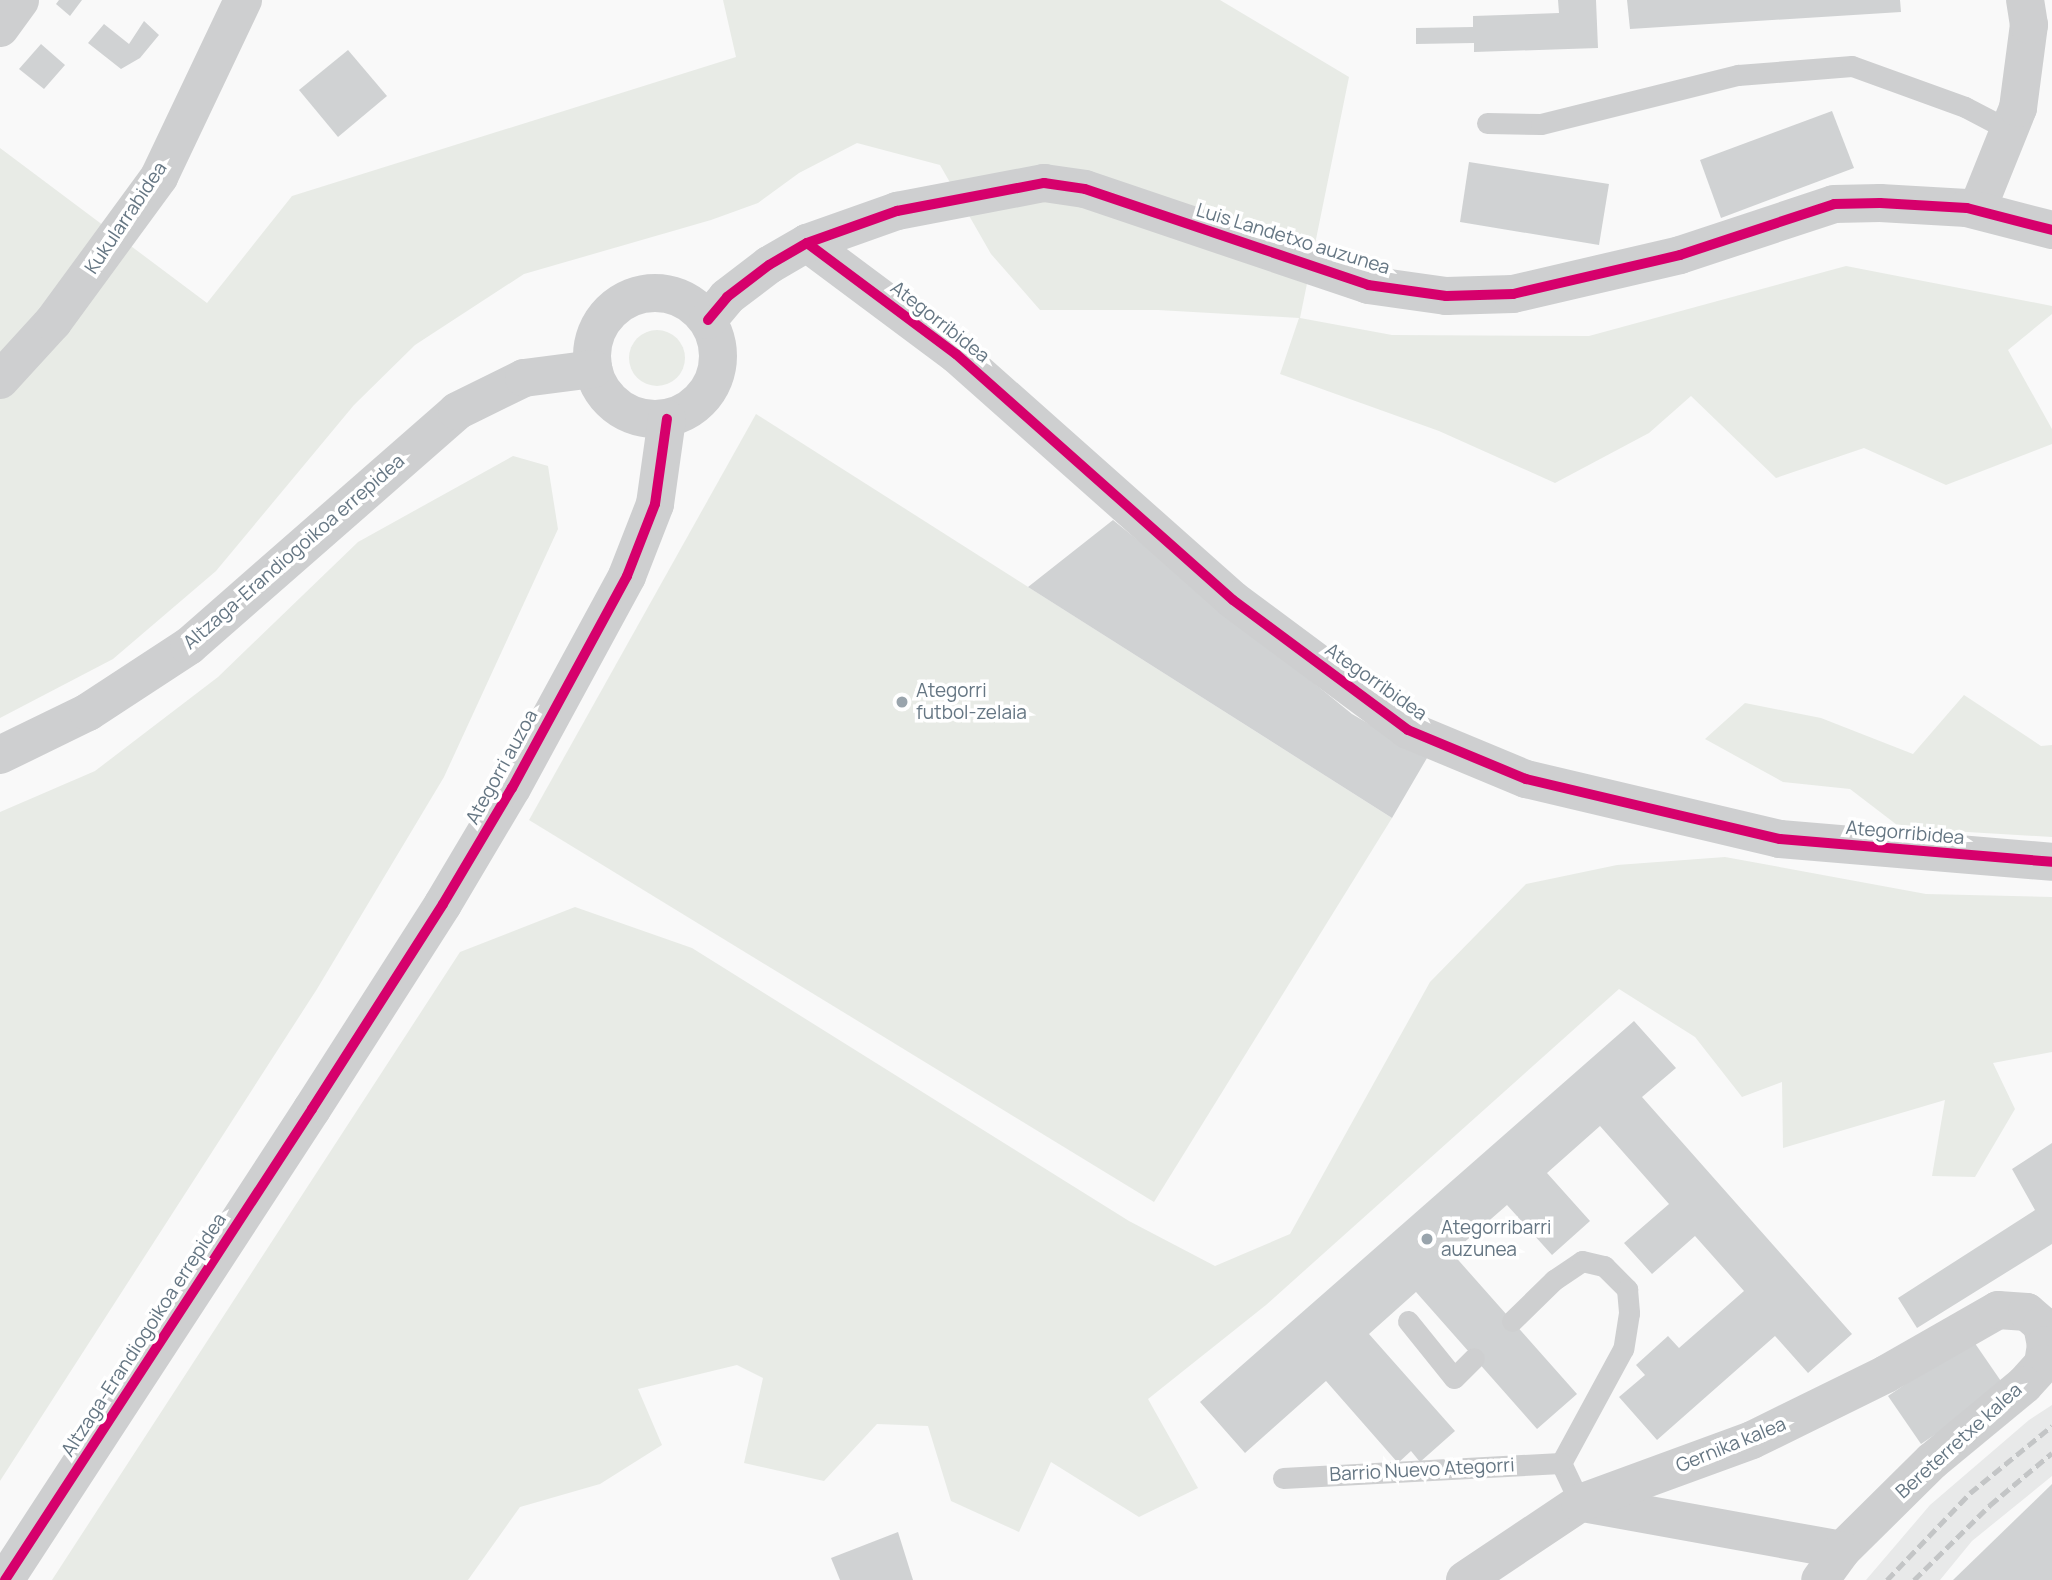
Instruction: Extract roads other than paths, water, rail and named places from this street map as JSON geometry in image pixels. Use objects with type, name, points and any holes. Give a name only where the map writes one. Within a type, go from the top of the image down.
[{"type":"street","points":[[0,28],[20,0]]},
{"type":"street","name":"Kukularrabidea","points":[[0,380],[53,322],[159,177],[243,0]]},
{"type":"street","points":[[1977,211],[2018,108],[2029,26],[2025,0]]},
{"type":"street","name":"Luis Landetxo auzunea","points":[[708,320],[727,297],[807,243],[897,211],[1044,183],[1085,189],[1368,285],[1446,296],[1513,295],[1680,255],[1834,204],[1880,202],[1977,211],[2052,230]]},
{"type":"street","name":"Ategorribidea","points":[[807,243],[957,354],[1233,600],[1408,730],[1527,779],[1780,839],[2052,863]]},
{"type":"street","points":[[651,292],[673,295],[693,304],[708,320],[717,340],[719,360],[715,381],[703,399],[687,412],[667,419],[648,419],[628,414],[612,403],[599,388],[593,369],[591,348],[598,327],[611,309],[630,297],[651,292]]},
{"type":"street","name":"Altzaga-Erandiogoikoa errepidea","points":[[0,755],[88,712],[189,646],[457,411],[524,378],[593,369]]},
{"type":"street","name":"Ategorri auzoa","points":[[312,1109],[443,904],[498,811],[627,576],[655,504],[667,419]]},
{"type":"street","name":"Altzaga-Erandiogoikoa errepidea","points":[[5,1580],[312,1109]]},
{"type":"street","name":"Gernika kalea","points":[[1465,1580],[1580,1503],[1752,1440],[1886,1374],[1998,1310]]},
{"type":"street","name":"Bereterretxe kalea","points":[[1820,1580],[1842,1550],[1932,1461],[2024,1385],[2043,1364],[2046,1345],[2042,1325],[2027,1312],[1998,1310]]},
{"type":"street","points":[[1580,1503],[1842,1550]]},
{"type":"lane","points":[[1487,122],[1542,124],[1738,75],[1853,66],[1965,107],[2009,130]]},
{"type":"lane","points":[[1512,1321],[1554,1280],[1582,1261],[1604,1266],[1627,1289],[1629,1313],[1623,1349],[1561,1463],[1580,1503]]},
{"type":"lane","points":[[1408,1321],[1454,1378],[1474,1358]]},
{"type":"lane","name":"Barrio Nuevo Ategorri","points":[[1283,1478],[1561,1463]]},
{"type":"railway","points":[[1887,1580],[1970,1493],[2052,1426]]},
{"type":"railway","points":[[1914,1580],[1990,1505],[2052,1453]]},
{"type":"place","name":"Ategorri futbol-zelaia","points":[[902,702]]},
{"type":"place","name":"Ategorribarri auzunea","points":[[1427,1239]]}]
